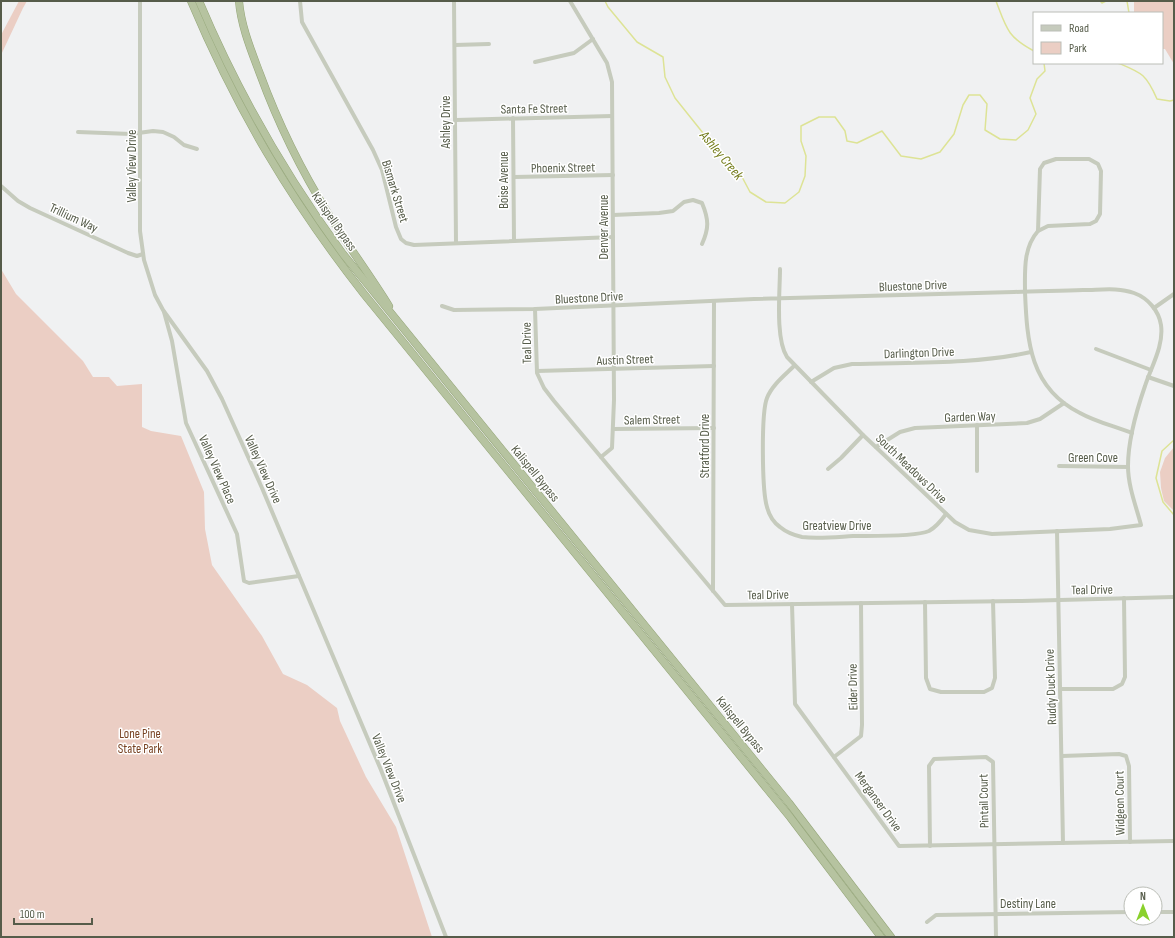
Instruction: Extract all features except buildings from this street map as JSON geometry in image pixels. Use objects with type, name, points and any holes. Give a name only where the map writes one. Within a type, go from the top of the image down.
[{"type":"highway","name":"Kalispell Bypass","points":[[191,1],[218,63],[253,130],[292,196],[329,249],[790,817],[881,937]]},
{"type":"highway","name":"Kalispell Bypass","points":[[199,1],[238,86],[282,164],[336,244],[402,328],[784,797],[891,937]]},
{"type":"highway","points":[[240,1],[244,29],[251,50],[269,98],[289,144],[328,213],[387,302],[402,328]]},
{"type":"street","name":"Valley View Drive","points":[[140,1],[140,224],[143,254],[152,287],[163,310],[201,362],[216,386],[262,488],[384,778],[446,937]]},
{"type":"street","name":"Bismark Street","points":[[300,1],[302,22],[364,134],[382,170],[396,227],[401,239],[406,243],[414,245],[613,237]]},
{"type":"street","name":"Ashley Drive","points":[[454,1],[456,243]]},
{"type":"street","name":"Denver Avenue","points":[[570,1],[610,69],[612,82],[613,429],[612,448],[601,457]]},
{"type":"street","points":[[535,62],[574,53],[593,39]]},
{"type":"street","points":[[455,45],[489,44]]},
{"type":"street","name":"Santa Fe Street","points":[[456,120],[612,116]]},
{"type":"street","name":"Boise Avenue","points":[[513,118],[514,241]]},
{"type":"street","points":[[78,132],[163,132],[174,137],[184,145],[197,149]]},
{"type":"street","points":[[1038,231],[1039,173],[1042,166],[1048,161],[1056,159],[1081,158],[1096,162],[1100,167],[1101,175],[1100,210],[1096,221],[1086,225],[1048,226],[1038,231],[1026,254],[1025,292],[1030,352],[1044,381],[1064,403],[1088,417],[1132,432]]},
{"type":"street","name":"Phoenix Street","points":[[514,178],[612,175]]},
{"type":"street","name":"Trillium Way","points":[[1,186],[18,201],[54,220],[128,253],[137,256],[143,254]]},
{"type":"street","points":[[613,215],[673,211],[684,202],[692,200],[702,203],[706,213],[708,230],[702,244]]},
{"type":"street","name":"South Meadows Drive","points":[[780,268],[782,346],[794,366],[863,435],[946,514],[964,528],[980,533],[1008,533],[1110,529],[1141,525],[1130,486],[1128,467]]},
{"type":"street","name":"Bluestone Drive","points":[[442,306],[454,310],[535,309],[780,298],[1123,290],[1133,292],[1142,297],[1154,308]]},
{"type":"street","points":[[1128,467],[1132,432],[1148,377],[1159,348],[1161,333],[1159,319],[1154,308],[1174,294]]},
{"type":"street","name":"Stratford Drive","points":[[713,591],[714,301]]},
{"type":"street","name":"Teal Drive","points":[[535,309],[537,371],[544,388],[725,605],[1174,597]]},
{"type":"street","name":"Valley View Place","points":[[163,310],[172,341],[186,423],[237,534],[244,581],[249,583],[299,576]]},
{"type":"street","points":[[1096,349],[1151,370]]},
{"type":"street","name":"Darlington Drive","points":[[811,382],[834,368],[852,364],[977,360],[1030,352]]},
{"type":"street","name":"Austin Street","points":[[537,371],[714,366]]},
{"type":"street","name":"Greatview Drive","points":[[794,366],[771,391],[766,400],[764,410],[764,466],[766,503],[769,514],[775,523],[787,532],[805,537],[915,534],[929,531],[938,524],[946,514]]},
{"type":"street","points":[[1148,377],[1174,386]]},
{"type":"street","name":"Garden Way","points":[[876,447],[900,432],[910,429],[1027,423],[1040,419],[1064,403]]},
{"type":"street","points":[[977,426],[977,471]]},
{"type":"street","name":"Salem Street","points":[[613,429],[714,428]]},
{"type":"street","points":[[828,469],[863,435]]},
{"type":"street","name":"Green Cove","points":[[1059,466],[1128,467]]},
{"type":"street","name":"Ruddy Duck Drive","points":[[1057,531],[1063,843]]},
{"type":"street","points":[[1060,689],[1113,689],[1122,684],[1125,677],[1124,598]]},
{"type":"street","points":[[925,602],[926,678],[928,686],[932,690],[941,692],[984,692],[992,688],[995,678],[993,601]]},
{"type":"street","name":"Eider Drive","points":[[834,758],[861,736],[861,603]]},
{"type":"street","name":"Merganser Drive","points":[[792,604],[795,704],[899,846],[1174,841]]},
{"type":"street","name":"Widgeon Court","points":[[1062,756],[1119,754],[1126,756],[1129,766],[1130,842]]},
{"type":"street","name":"Pintail Court","points":[[930,846],[929,766],[934,759],[986,757],[993,762],[994,845]]},
{"type":"street","points":[[994,845],[996,937]]},
{"type":"street","name":"Destiny Lane","points":[[927,922],[936,915],[1123,912]]},
{"type":"street","points":[[1163,912],[1174,912]]},
{"type":"green space","points":[[19,1],[27,1],[1,55],[1,35]]},
{"type":"green space","points":[[1134,1],[1174,1],[1174,64],[1165,49],[1163,49],[1163,12],[1134,12]]},
{"type":"green space","name":"Lone Pine State Park","points":[[1,269],[16,294],[83,361],[93,377],[109,377],[117,386],[142,384],[142,427],[151,431],[181,436],[204,492],[205,529],[212,565],[262,636],[283,674],[307,685],[337,708],[340,721],[366,777],[396,827],[432,937],[1,937]]},
{"type":"green space","points":[[1174,447],[1174,511],[1164,501],[1160,472],[1165,458]]},
{"type":"waterway","name":"Ashley Creek","points":[[605,1],[608,7],[637,42],[663,57],[665,77],[675,98],[715,148],[741,175],[750,192],[766,202],[785,203],[799,192],[805,176],[806,156],[801,141],[801,126],[819,117],[835,117],[845,131],[847,141],[857,143],[882,131],[901,156],[921,159],[940,152],[954,134],[963,105],[969,95],[980,95],[987,104],[985,130],[1000,139],[1016,140],[1028,130],[1036,114],[1030,98],[1037,79],[1045,71],[1044,64]]},
{"type":"waterway","name":"Ashley Creek","points":[[996,1],[1005,25],[1013,36],[1033,50]]},
{"type":"waterway","name":"Ashley Creek","points":[[1100,1],[1102,3],[1106,1]]},
{"type":"waterway","name":"Ashley Creek","points":[[1127,1],[1129,12]]},
{"type":"waterway","name":"Ashley Creek","points":[[1120,64],[1133,69],[1142,75],[1150,84],[1157,99],[1170,101],[1174,100]]},
{"type":"waterway","name":"Ashley Creek","points":[[1174,440],[1162,451],[1156,478],[1163,502],[1174,515]]}]
